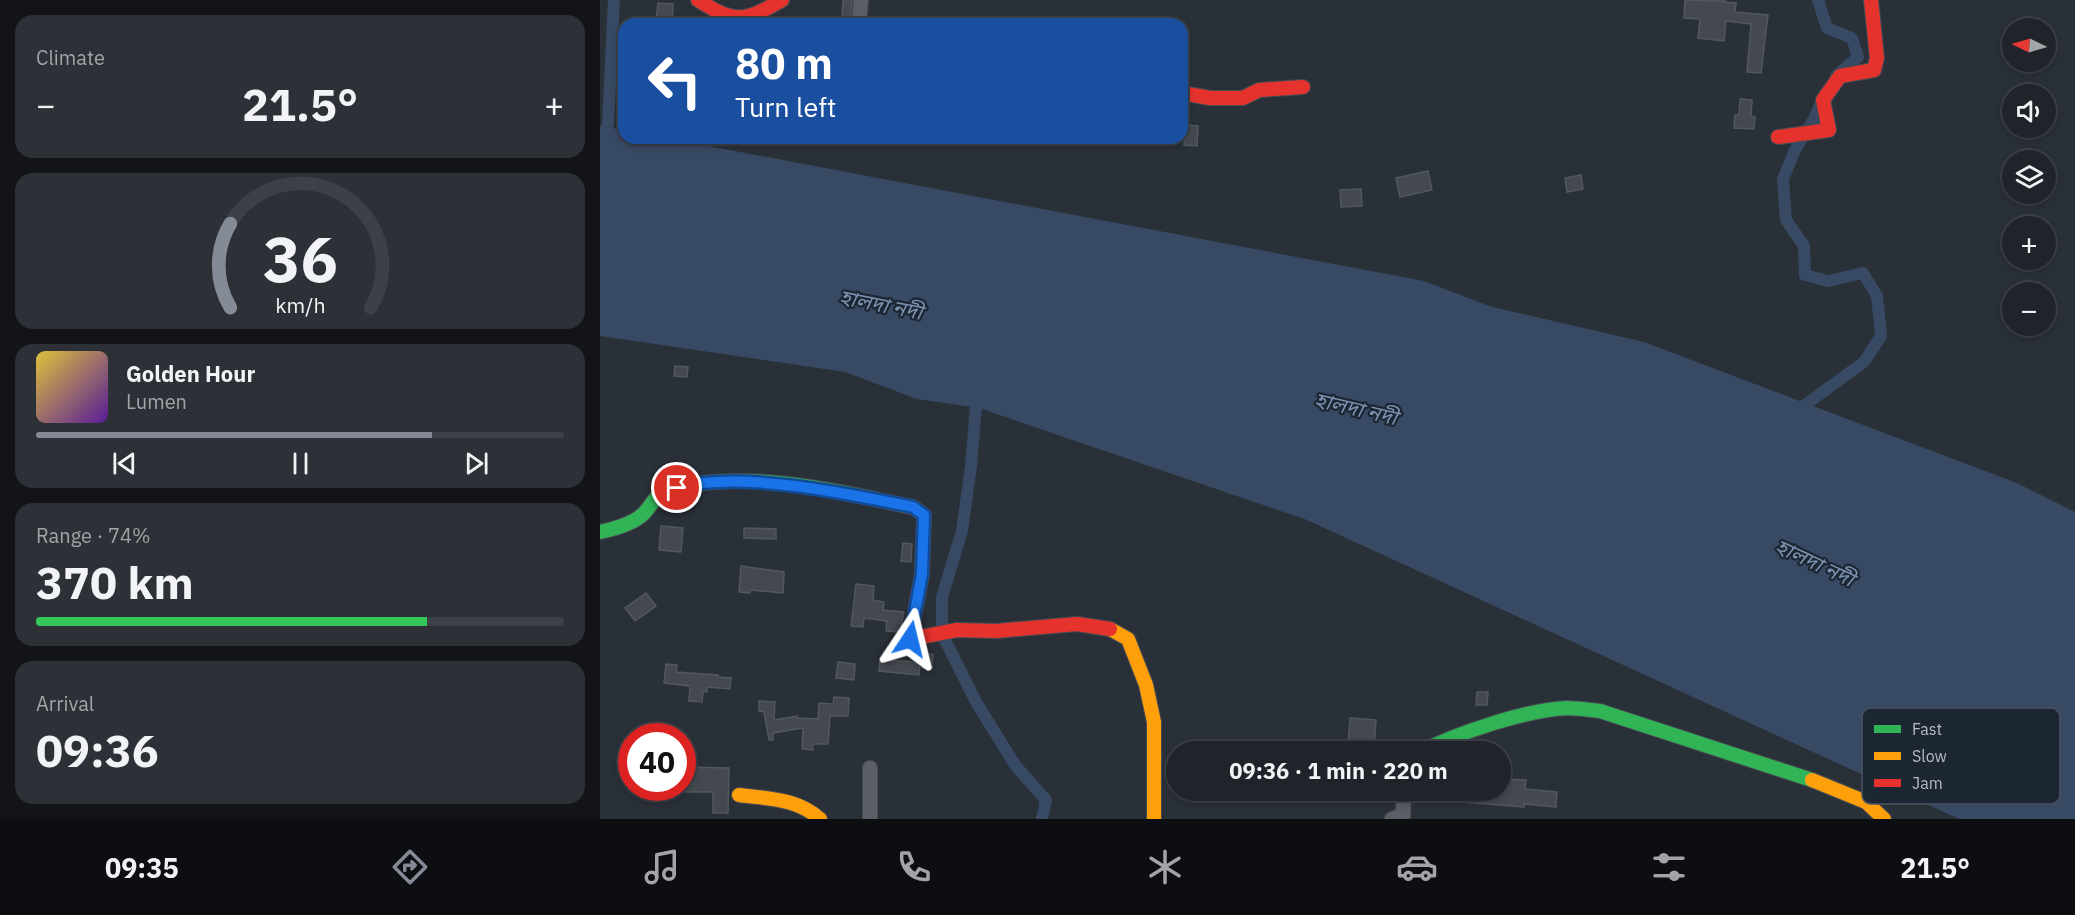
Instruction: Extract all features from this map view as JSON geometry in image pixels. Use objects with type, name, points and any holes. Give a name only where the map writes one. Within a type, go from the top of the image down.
[{"type":"street","points":[[698,0],[717,13],[730,18]]},
{"type":"street","points":[[739,18],[758,15],[782,0]]},
{"type":"street","points":[[860,18],[861,0]]},
{"type":"street","points":[[1778,137],[1829,130],[1823,100],[1840,76],[1874,70],[1877,58],[1871,0]]},
{"type":"street","points":[[1188,94],[1210,98],[1243,98],[1259,90],[1303,87]]},
{"type":"street","points":[[600,532],[642,515],[661,492],[693,483],[746,482],[821,490],[913,507],[924,515],[922,574],[910,639],[957,630],[996,631],[1077,624],[1114,630],[1128,639],[1146,685],[1154,722],[1154,819]]},
{"type":"street","points":[[1444,741],[1530,713],[1568,708],[1600,711],[1801,775],[1862,800]]},
{"type":"street","points":[[870,768],[870,819]]},
{"type":"street","points":[[739,795],[798,803],[810,809],[820,819]]},
{"type":"street","points":[[1392,819],[1403,815],[1404,801]]},
{"type":"street","points":[[1868,804],[1884,819]]},
{"type":"water","name":"হালদা নদী","points":[[600,126],[618,129],[618,144],[698,144],[1424,281],[1492,307],[1644,342],[2017,483],[2075,512],[2075,819],[1959,819],[1926,804],[2060,804],[2060,708],[1862,708],[1862,775],[1307,520],[979,408],[917,399],[845,372],[600,336]]},
{"type":"building","points":[[843,0],[852,0],[850,18],[842,18]]},
{"type":"building","points":[[1685,0],[1725,1],[1736,3],[1735,12],[1768,15],[1761,73],[1747,72],[1751,24],[1726,21],[1724,41],[1698,38],[1700,19],[1684,18]]},
{"type":"building","points":[[658,3],[673,4],[672,18],[656,18]]},
{"type":"building","points":[[1740,99],[1752,100],[1751,116],[1755,117],[1754,129],[1734,128],[1735,115],[1739,115]]},
{"type":"building","points":[[1188,125],[1198,126],[1197,146],[1184,145],[1188,144]]},
{"type":"building","points":[[1428,171],[1432,190],[1400,197],[1396,178]]},
{"type":"building","points":[[1581,175],[1583,189],[1567,192],[1565,178]]},
{"type":"building","points":[[1361,189],[1362,206],[1341,207],[1340,190]]},
{"type":"building","points":[[675,366],[688,367],[687,377],[674,376]]},
{"type":"building","points":[[661,526],[683,528],[681,552],[659,550]]},
{"type":"building","points":[[744,528],[776,529],[776,539],[744,538]]},
{"type":"building","points":[[903,543],[912,544],[911,562],[901,561]]},
{"type":"building","points":[[741,566],[784,572],[783,593],[750,590],[750,593],[739,592]]},
{"type":"building","points":[[856,584],[874,586],[873,600],[884,602],[883,610],[904,612],[900,632],[886,631],[887,621],[864,618],[863,627],[851,626]]},
{"type":"building","points":[[646,593],[656,606],[635,621],[625,608]]},
{"type":"building","points":[[923,654],[933,654],[932,668],[922,668]]},
{"type":"building","points":[[880,660],[920,662],[919,675],[879,671]]},
{"type":"building","points":[[838,662],[855,664],[854,680],[836,678]]},
{"type":"building","points":[[666,664],[677,665],[676,672],[731,678],[730,689],[707,687],[707,692],[703,691],[702,702],[689,701],[690,686],[664,683]]},
{"type":"building","points":[[1477,692],[1488,692],[1487,705],[1476,705]]},
{"type":"building","points":[[834,697],[849,698],[848,716],[830,716],[828,744],[813,744],[813,750],[802,749],[803,728],[773,733],[773,740],[769,740],[764,712],[759,711],[759,701],[775,702],[774,720],[797,716],[798,718],[818,719],[819,703],[833,704]]},
{"type":"building","points":[[1350,718],[1376,720],[1374,741],[1348,741]]},
{"type":"building","points":[[696,767],[729,768],[728,813],[713,813],[713,792],[696,792]]},
{"type":"building","points":[[1511,779],[1526,780],[1525,789],[1557,792],[1556,807],[1462,802],[1511,801]]},
{"type":"waterway","points":[[600,149],[608,124],[614,0]]},
{"type":"waterway","points":[[1818,0],[1827,28],[1852,38],[1858,57],[1836,76]]},
{"type":"waterway","points":[[1794,413],[1864,362],[1881,336],[1877,296],[1863,273],[1828,281],[1805,275],[1804,246],[1786,220],[1783,179],[1795,150],[1814,119],[1823,98]]},
{"type":"waterway","points":[[977,394],[971,466],[962,531],[942,597],[942,634],[976,702],[1015,765],[1046,800],[1042,819]]},
{"type":"traffic: fast","points":[[600,532],[622,526],[638,518],[658,496],[665,492],[722,481],[753,481],[817,488],[906,506]]},
{"type":"traffic: fast","points":[[1444,741],[1512,718],[1550,710],[1575,708],[1600,711],[1812,780]]},
{"type":"traffic: slow","points":[[1110,629],[1128,639],[1146,685],[1154,722],[1154,819]]},
{"type":"traffic: slow","points":[[1812,780],[1862,800]]},
{"type":"traffic: slow","points":[[739,795],[792,803],[820,819]]},
{"type":"traffic: slow","points":[[1868,804],[1884,819]]},
{"type":"traffic: jam","points":[[698,0],[721,13],[740,17],[758,13],[782,0]]},
{"type":"traffic: jam","points":[[1778,137],[1829,130],[1823,100],[1840,76],[1874,70],[1877,58],[1871,0]]},
{"type":"traffic: jam","points":[[1188,94],[1210,98],[1243,98],[1259,90],[1303,87]]},
{"type":"traffic: jam","points":[[906,506],[913,507],[924,515],[922,574],[910,639],[957,630],[996,631],[1077,624],[1110,629]]},
{"type":"route","points":[[677,488],[693,483],[746,482],[821,490],[913,507],[924,515],[922,574],[910,639]]}]
